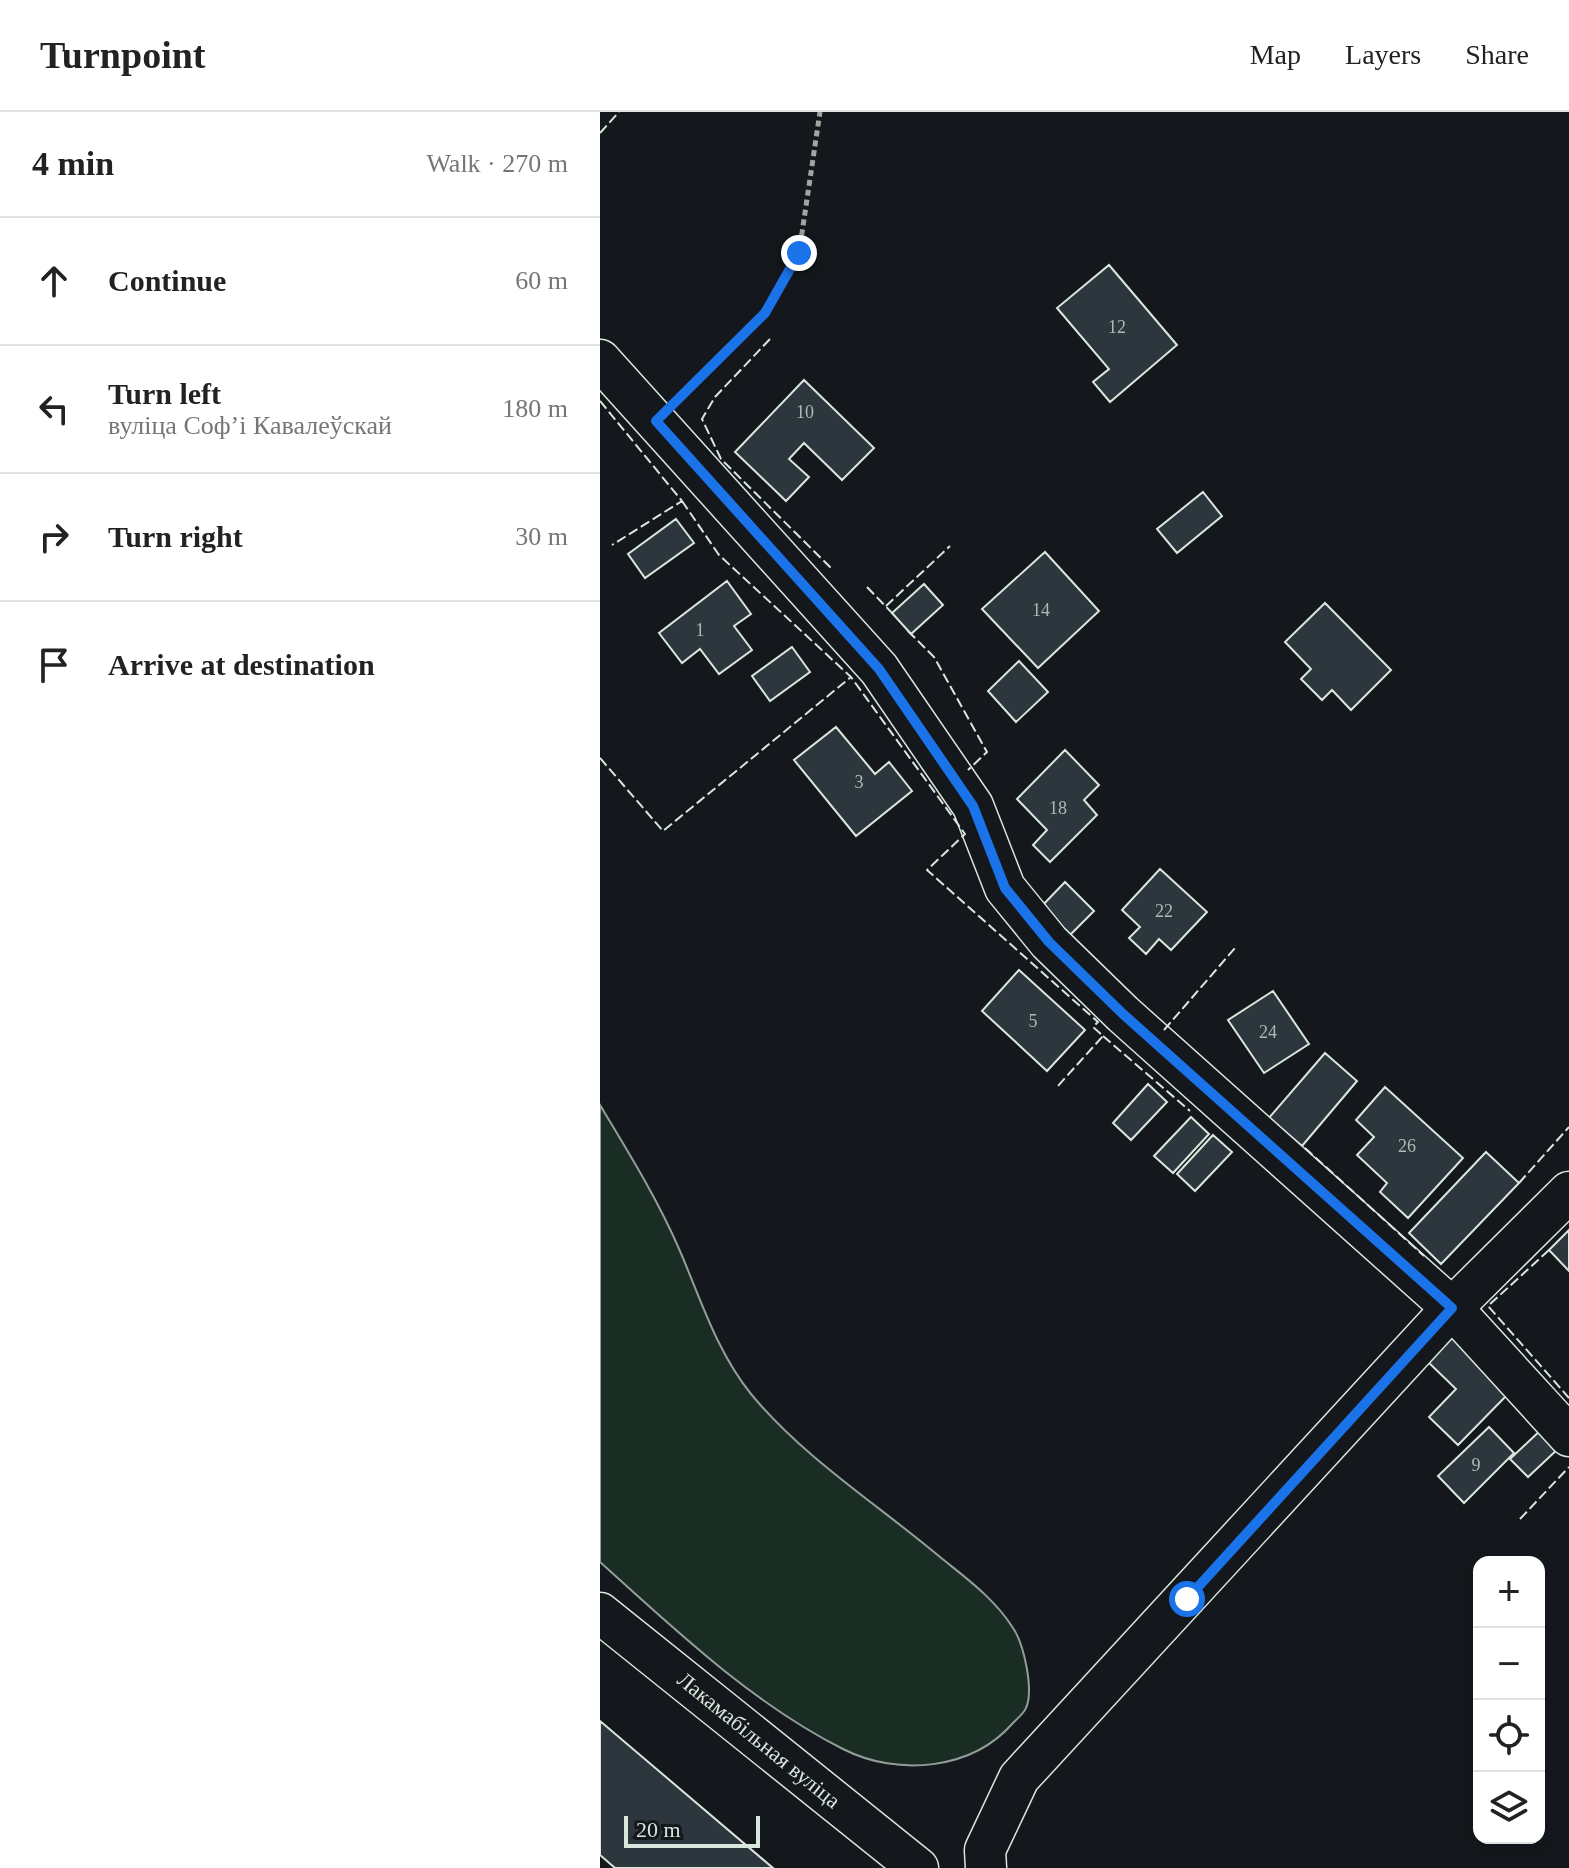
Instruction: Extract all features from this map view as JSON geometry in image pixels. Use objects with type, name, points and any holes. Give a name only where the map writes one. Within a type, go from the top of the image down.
[{"type":"street","points":[[600,360],[879,669],[973,806],[1005,888],[1049,942],[1123,1014],[1452,1308],[1569,1436]]},
{"type":"street","points":[[986,1868],[985,1850],[1019,1778],[1452,1308],[1569,1192]]},
{"type":"street","name":"Лакамабільная вуліца","points":[[600,1613],[918,1868]]},
{"type":"path","points":[[656,421],[765,313],[799,253],[820,112]]},
{"type":"green space","points":[[600,1105],[662,1213],[719,1343],[751,1394],[817,1460],[980,1590],[1013,1628],[1027,1667],[1029,1690],[1026,1708],[996,1739],[977,1751],[933,1764],[910,1765],[864,1758],[843,1749],[746,1688],[600,1562]]},
{"type":"building","points":[[1109,265],[1177,345],[1110,402],[1093,382],[1109,369],[1057,308]]},
{"type":"building","points":[[804,380],[874,448],[842,480],[804,443],[789,459],[809,477],[786,501],[735,452]]},
{"type":"building","points":[[1203,492],[1222,516],[1177,553],[1157,529]]},
{"type":"building","points":[[676,519],[694,543],[645,578],[628,554]]},
{"type":"building","points":[[1045,552],[1099,611],[1038,668],[982,609]]},
{"type":"building","points":[[727,581],[751,614],[734,626],[752,650],[719,674],[700,649],[682,663],[659,633]]},
{"type":"building","points":[[924,584],[943,605],[911,634],[892,613]]},
{"type":"building","points":[[1325,603],[1391,670],[1351,710],[1332,690],[1322,700],[1301,679],[1311,669],[1285,642]]},
{"type":"building","points":[[792,647],[810,672],[770,701],[752,676]]},
{"type":"building","points":[[1019,661],[1048,692],[1016,722],[988,691]]},
{"type":"building","points":[[836,727],[875,774],[889,762],[912,791],[856,836],[794,760]]},
{"type":"building","points":[[1065,750],[1099,785],[1084,800],[1097,815],[1050,862],[1033,845],[1047,830],[1017,799]]},
{"type":"building","points":[[1160,869],[1207,912],[1171,950],[1159,939],[1146,954],[1129,938],[1140,927],[1122,910]]},
{"type":"building","points":[[1065,882],[1094,911],[1066,939],[1037,911]]},
{"type":"building","points":[[1019,970],[1085,1030],[1047,1071],[982,1011]]},
{"type":"building","points":[[1273,991],[1309,1044],[1264,1073],[1228,1020]]},
{"type":"building","points":[[1325,1053],[1357,1081],[1302,1146],[1269,1118]]},
{"type":"building","points":[[1148,1084],[1167,1102],[1131,1140],[1113,1123]]},
{"type":"building","points":[[1385,1087],[1463,1158],[1408,1218],[1380,1192],[1387,1183],[1357,1155],[1374,1137],[1356,1120]]},
{"type":"building","points":[[1191,1117],[1209,1134],[1173,1173],[1154,1156]]},
{"type":"building","points":[[1213,1135],[1232,1152],[1195,1191],[1177,1174]]},
{"type":"building","points":[[1486,1152],[1519,1183],[1441,1264],[1409,1233]]},
{"type":"building","points":[[1569,1230],[1569,1271],[1549,1250]]},
{"type":"building","points":[[1449,1335],[1509,1393],[1458,1445],[1429,1417],[1456,1389],[1425,1359]]},
{"type":"building","points":[[1489,1427],[1514,1453],[1464,1503],[1438,1476]]},
{"type":"building","points":[[1543,1428],[1560,1447],[1528,1477],[1510,1459]]},
{"type":"building","points":[[600,1721],[773,1868],[615,1868],[600,1855]]},
{"type":"fence","points":[[600,133],[619,112]]},
{"type":"fence","points":[[770,339],[715,397],[702,419],[721,459],[832,569]]},
{"type":"fence","points":[[600,401],[682,501],[612,545]]},
{"type":"fence","points":[[682,501],[719,555],[851,677],[965,834],[927,870],[1098,1022],[1093,1027],[1103,1036],[1057,1087]]},
{"type":"fence","points":[[886,606],[950,546]]},
{"type":"fence","points":[[867,587],[895,616]]},
{"type":"fence","points":[[908,631],[934,657],[987,752],[968,770]]},
{"type":"fence","points":[[600,758],[663,831],[851,677]]},
{"type":"fence","points":[[1164,1030],[1235,948]]},
{"type":"fence","points":[[1103,1036],[1190,1111]]},
{"type":"fence","points":[[1519,1183],[1569,1127]]},
{"type":"fence","points":[[1305,1148],[1424,1256]]},
{"type":"fence","points":[[1549,1250],[1488,1306],[1569,1398]]},
{"type":"fence","points":[[1520,1519],[1569,1467]]},
{"type":"route","points":[[799,253],[765,313],[656,421],[879,669],[973,806],[1005,888],[1049,942],[1123,1014],[1452,1308],[1187,1599]]}]
